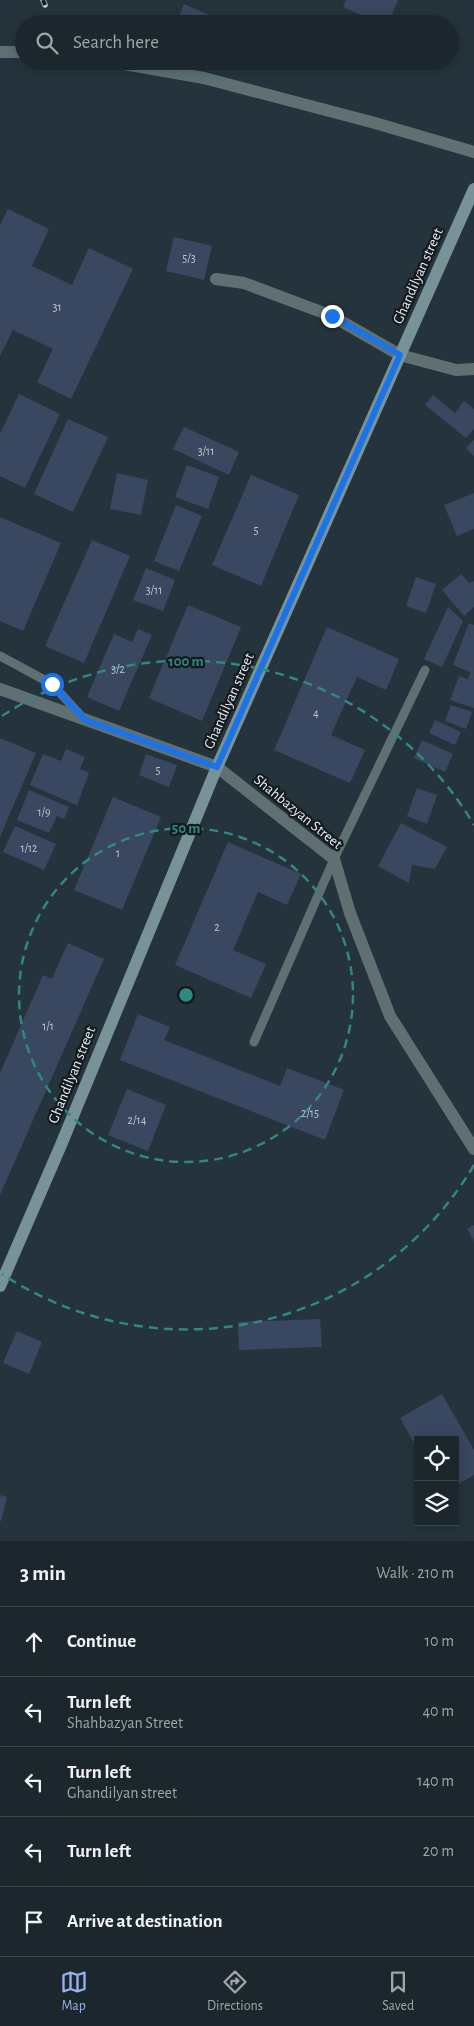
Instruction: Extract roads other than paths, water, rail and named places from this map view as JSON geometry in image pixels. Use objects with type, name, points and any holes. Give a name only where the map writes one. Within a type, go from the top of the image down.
[{"type":"main road","name":"Ghandilyan street","points":[[0,1286],[61,1145],[217,767],[474,190]]},
{"type":"street","points":[[0,52],[15,52]]},
{"type":"street","points":[[158,70],[204,78],[375,122],[474,152]]},
{"type":"street","points":[[216,279],[244,284],[332,316],[400,355],[456,370],[474,369]]},
{"type":"street","name":"Shahbazyan Street","points":[[0,690],[217,767],[334,860],[350,913],[390,1016],[474,1149]]},
{"type":"lane","points":[[0,656],[52,684],[85,720]]},
{"type":"lane","points":[[254,1042],[334,860],[424,670]]},
{"type":"railway","points":[[43,0],[45,5]]}]
